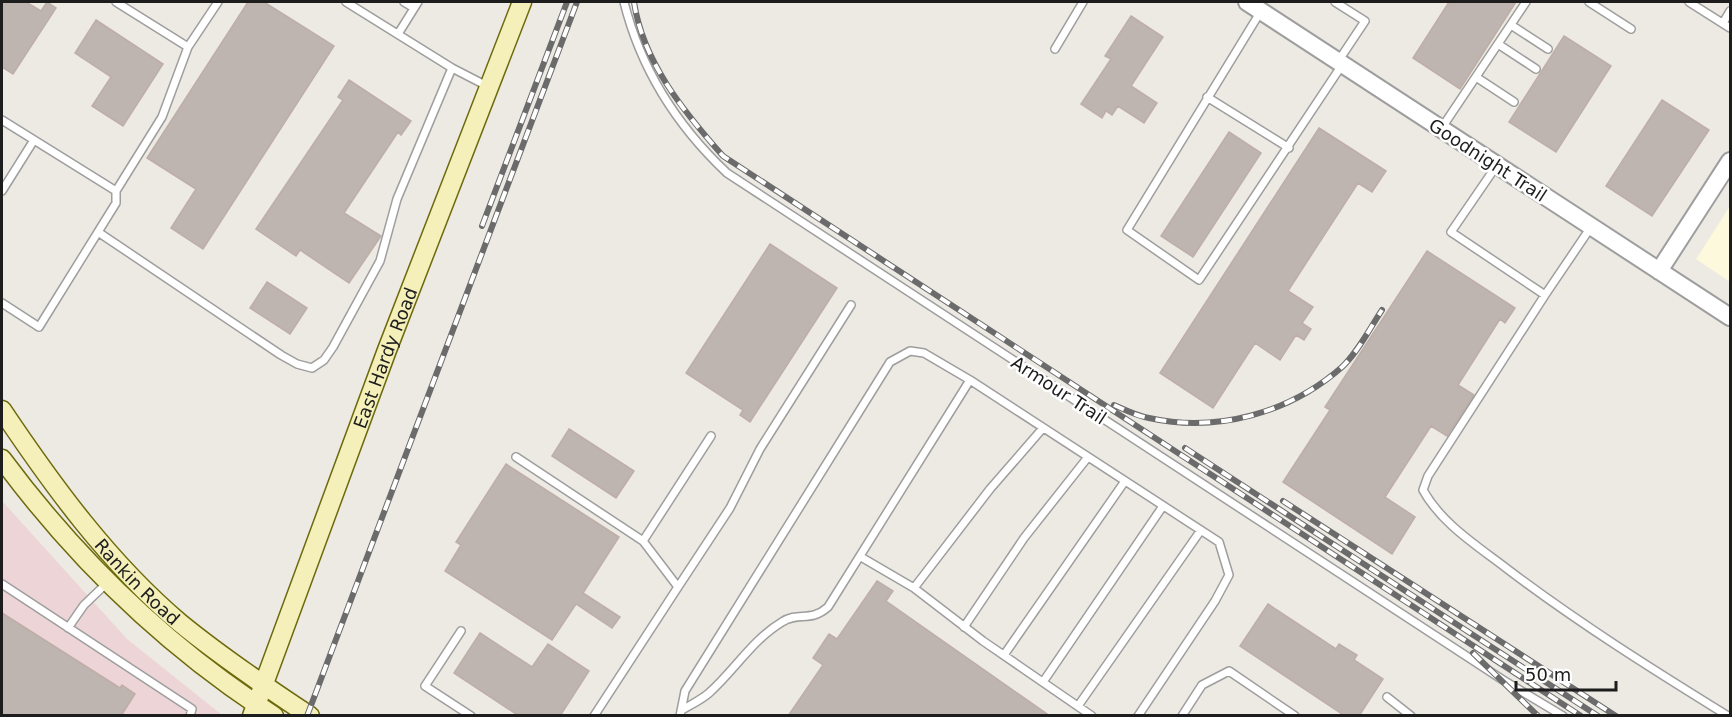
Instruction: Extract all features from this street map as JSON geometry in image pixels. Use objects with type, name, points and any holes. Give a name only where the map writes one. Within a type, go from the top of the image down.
[{"type":"main road","name":"East Hardy Road","points":[[254,710],[522,2]]},
{"type":"main road","name":"Rankin Road","points":[[2,410],[79,519],[134,579],[181,623],[310,716]]},
{"type":"main road","points":[[2,447],[20,437]]},
{"type":"main road","name":"Rankin Road","points":[[2,459],[107,583],[254,710],[274,716]]},
{"type":"street","name":"Goodnight Trail","points":[[1254,6],[1731,317]]},
{"type":"street","points":[[1659,271],[1731,161]]},
{"type":"lane","points":[[116,2],[188,47]]},
{"type":"lane","points":[[2,303],[39,327],[116,203],[116,191],[162,117],[188,47],[218,2]]},
{"type":"lane","points":[[346,2],[452,68],[489,87]]},
{"type":"lane","points":[[398,34],[416,5],[404,2]]},
{"type":"lane","name":"Armour Trail","points":[[624,2],[644,61],[664,98],[691,136],[727,173],[1503,680],[1563,716]]},
{"type":"lane","points":[[1055,49],[1083,2]]},
{"type":"lane","points":[[1254,6],[1207,97],[1127,230],[1199,280],[1289,148],[1365,21],[1335,2]]},
{"type":"lane","points":[[1441,129],[1526,2]]},
{"type":"lane","points":[[1589,2],[1630,29]]},
{"type":"lane","points":[[1689,2],[1731,28]]},
{"type":"lane","points":[[1723,23],[1731,11]]},
{"type":"lane","points":[[1511,25],[1548,49]]},
{"type":"lane","points":[[1498,44],[1536,69]]},
{"type":"lane","points":[[98,232],[280,355],[297,364],[312,368],[324,360],[333,347],[380,261],[397,199],[452,68]]},
{"type":"lane","points":[[1476,77],[1514,102]]},
{"type":"lane","points":[[1207,97],[1289,148]]},
{"type":"lane","points":[[2,120],[116,191]]},
{"type":"lane","points":[[2,191],[34,140]]},
{"type":"lane","points":[[1497,165],[1451,232],[1545,295]]},
{"type":"lane","points":[[1591,227],[1428,476],[1423,490],[1431,506],[1462,535],[1527,584],[1613,646],[1728,716]]},
{"type":"lane","points":[[594,716],[730,508],[760,449],[851,305]]},
{"type":"lane","points":[[681,713],[685,691],[890,362],[910,351],[924,352],[970,380],[1219,542],[1229,574],[1215,601],[1138,716]]},
{"type":"lane","points":[[681,713],[708,694],[759,639],[783,621],[795,616],[813,617],[821,613],[837,595],[970,380]]},
{"type":"lane","points":[[914,588],[990,489],[1043,428]]},
{"type":"lane","points":[[643,541],[711,436]]},
{"type":"lane","points":[[516,457],[643,541],[678,586]]},
{"type":"lane","points":[[964,627],[1024,538],[1088,457]]},
{"type":"lane","points":[[1004,655],[1125,481]]},
{"type":"lane","points":[[1043,682],[1163,506]]},
{"type":"lane","points":[[1078,706],[1201,530]]},
{"type":"lane","points":[[861,557],[914,588],[964,627],[1092,716]]},
{"type":"lane","points":[[68,628],[84,605],[107,583]]},
{"type":"lane","points":[[2,584],[192,709],[190,716]]},
{"type":"lane","points":[[461,631],[425,686],[471,716]]},
{"type":"lane","points":[[1182,716],[1202,685],[1229,671],[1295,716]]},
{"type":"lane","points":[[1387,697],[1411,716]]},
{"type":"shaded area","points":[[1730,206],[1730,282],[1696,259]]},
{"type":"shaded area","points":[[2,501],[127,639],[222,715],[2,715]]},
{"type":"building","points":[[2,2],[26,2],[41,11],[47,2],[56,8],[13,74],[2,67]]},
{"type":"building","points":[[248,2],[264,2],[334,46],[203,249],[171,228],[196,189],[147,158]]},
{"type":"building","points":[[1449,2],[1516,2],[1460,89],[1413,58]]},
{"type":"building","points":[[1131,16],[1163,37],[1131,86],[1157,103],[1144,123],[1118,106],[1112,115],[1106,111],[1102,118],[1081,104],[1111,59],[1105,56]]},
{"type":"building","points":[[96,20],[163,64],[123,126],[92,106],[111,77],[75,53]]},
{"type":"building","points":[[1564,36],[1611,66],[1556,152],[1509,122]]},
{"type":"building","points":[[349,80],[411,121],[401,135],[398,132],[344,213],[381,236],[349,283],[300,250],[296,256],[256,229],[343,100],[338,97]]},
{"type":"building","points":[[1662,100],[1709,130],[1652,216],[1606,186]]},
{"type":"building","points":[[1319,128],[1386,171],[1372,192],[1358,183],[1288,291],[1313,307],[1302,323],[1311,329],[1304,340],[1296,335],[1280,360],[1255,343],[1213,408],[1160,373]]},
{"type":"building","points":[[1229,132],[1261,153],[1193,257],[1161,236]]},
{"type":"building","points":[[770,244],[837,288],[750,422],[740,415],[743,410],[686,373]]},
{"type":"building","points":[[1427,251],[1515,308],[1505,323],[1500,319],[1458,385],[1474,395],[1447,436],[1431,426],[1385,497],[1415,517],[1392,554],[1283,482],[1330,410],[1325,407]]},
{"type":"building","points":[[267,282],[307,308],[290,334],[250,308]]},
{"type":"building","points":[[569,429],[634,471],[616,498],[552,456]]},
{"type":"building","points":[[506,464],[619,537],[583,593],[620,617],[612,628],[576,604],[552,640],[445,571],[461,545],[456,542]]},
{"type":"building","points":[[877,581],[893,591],[886,601],[1050,716],[788,716],[823,665],[813,658],[829,634],[837,639]]},
{"type":"building","points":[[1268,604],[1336,649],[1339,644],[1357,655],[1354,660],[1383,679],[1359,716],[1345,716],[1240,646]]},
{"type":"building","points":[[2,613],[120,688],[122,685],[135,694],[121,716],[2,716]]},
{"type":"building","points":[[480,633],[532,667],[548,644],[589,671],[560,716],[519,716],[454,673]]},
{"type":"railway","points":[[482,226],[567,2]]},
{"type":"railway","points":[[307,716],[577,2]]},
{"type":"railway","points":[[634,2],[646,45],[667,85],[723,156],[1581,716]]},
{"type":"railway","points":[[1114,405],[1149,418],[1201,423],[1226,421],[1276,407],[1322,383],[1342,367],[1359,347],[1382,310]]},
{"type":"railway","points":[[1185,448],[1598,716]]},
{"type":"railway","points":[[1283,501],[1616,716]]},
{"type":"railway","points":[[1473,653],[1538,716]]}]
